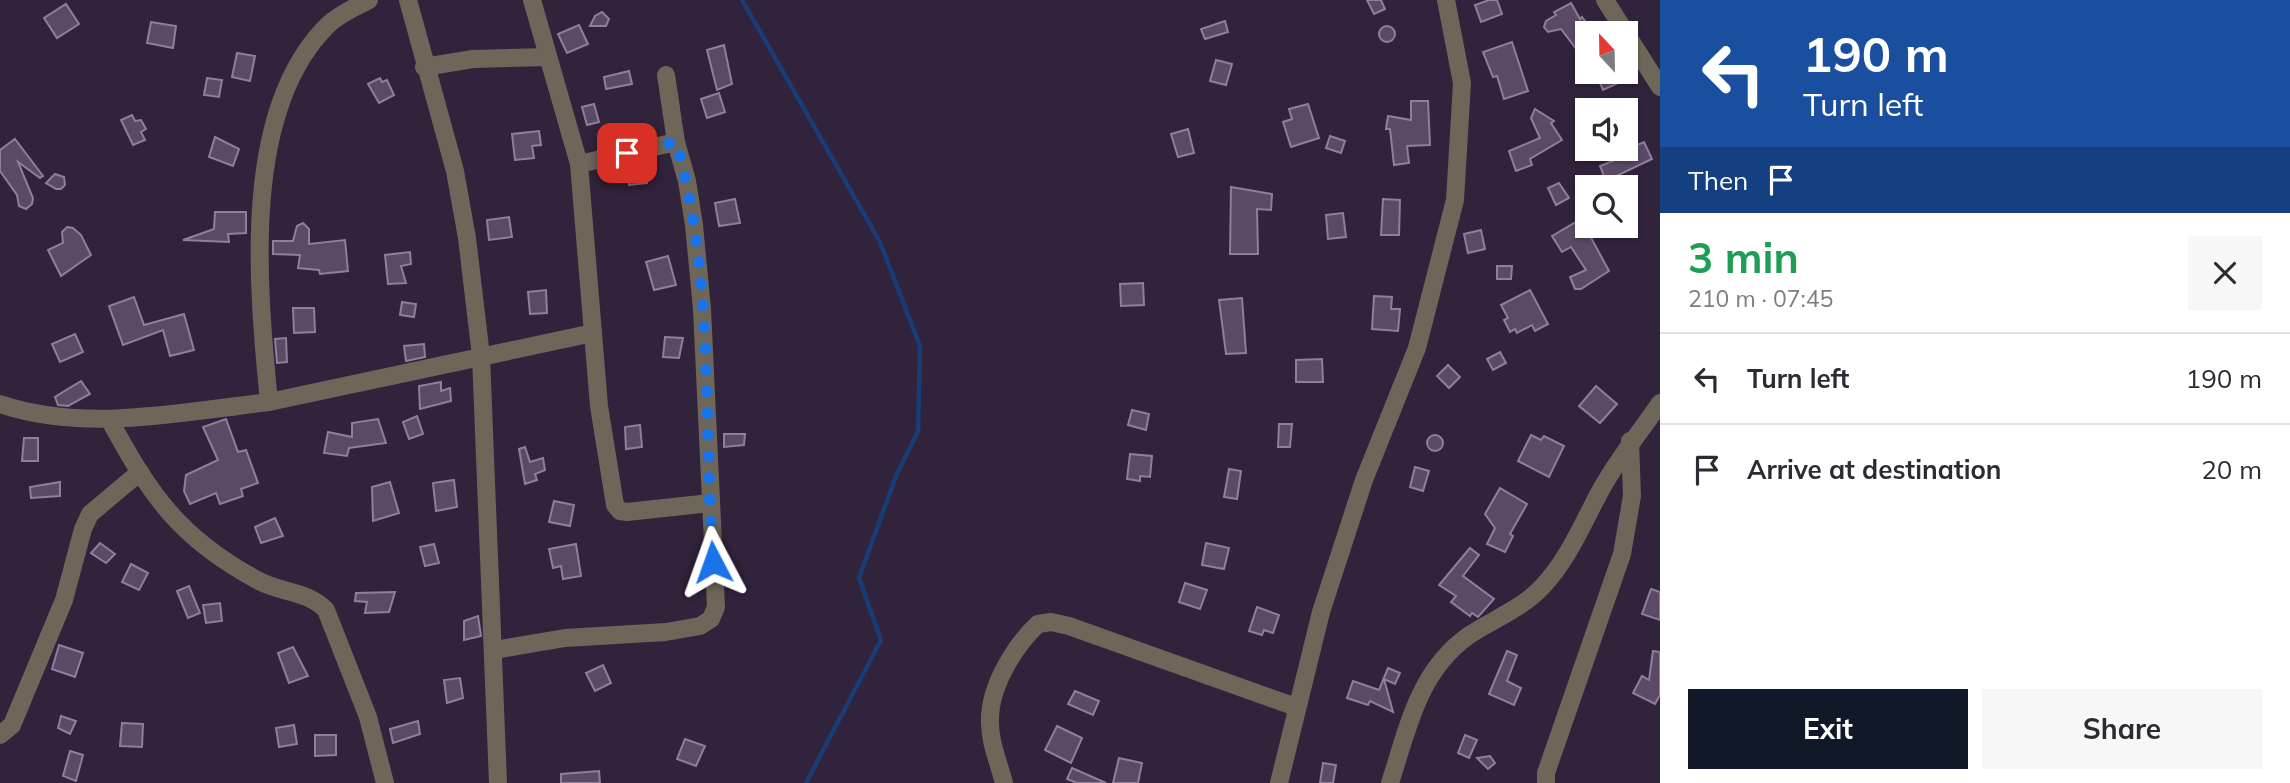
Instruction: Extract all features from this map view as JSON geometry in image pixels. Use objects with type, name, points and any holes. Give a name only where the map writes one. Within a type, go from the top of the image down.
[{"type":"street","points":[[269,402],[261,310],[261,220],[270,139],[293,70],[314,40],[331,22],[369,0]]},
{"type":"street","points":[[408,0],[455,172],[467,238],[481,356],[498,783]]},
{"type":"street","points":[[532,0],[579,164],[599,406],[615,505],[620,511],[627,512],[710,503]]},
{"type":"street","points":[[1279,783],[1321,612],[1364,480],[1417,348],[1455,200],[1462,83],[1446,0]]},
{"type":"street","points":[[1605,0],[1660,87]]},
{"type":"street","points":[[425,67],[473,60],[548,57]]},
{"type":"street","points":[[494,650],[565,638],[666,632],[699,626],[711,619],[716,607],[698,267],[687,181],[676,142],[666,75]]},
{"type":"street","points":[[579,164],[676,142]]},
{"type":"street","points":[[0,404],[28,414],[80,420],[269,402],[593,333]]},
{"type":"street","points":[[1390,783],[1414,704],[1438,662],[1467,637],[1542,588],[1581,531],[1630,441],[1660,403]]},
{"type":"street","points":[[109,419],[155,497],[182,528],[214,553],[277,589],[315,599],[326,610],[369,717],[385,783]]},
{"type":"street","points":[[1546,783],[1546,773],[1578,677],[1616,580],[1632,496],[1630,441]]},
{"type":"street","points":[[0,735],[12,725],[64,600],[83,528],[90,514],[140,472]]},
{"type":"street","points":[[1004,783],[991,735],[993,698],[1012,657],[1038,624],[1051,622],[1069,626],[1296,707]]},
{"type":"building","points":[[1367,0],[1381,0],[1385,9],[1374,14]]},
{"type":"building","points":[[1497,0],[1502,14],[1481,22],[1475,5]]},
{"type":"building","points":[[1571,3],[1580,19],[1582,17],[1585,21],[1575,21],[1575,47],[1561,29],[1548,32],[1544,27],[1546,21],[1556,15],[1554,12]]},
{"type":"building","points":[[66,4],[79,24],[57,38],[44,18]]},
{"type":"building","points":[[602,12],[609,19],[606,26],[590,26],[595,16]]},
{"type":"building","points":[[1225,21],[1228,32],[1205,39],[1201,29]]},
{"type":"building","points":[[151,22],[176,26],[173,48],[147,43]]},
{"type":"building","points":[[579,25],[588,44],[567,53],[558,34]]},
{"type":"building","points":[[1387,26],[1395,34],[1387,42],[1379,34]]},
{"type":"building","points":[[1512,42],[1528,91],[1504,99],[1497,76],[1493,77],[1483,52]]},
{"type":"building","points":[[724,45],[732,84],[717,90],[707,50]]},
{"type":"building","points":[[237,53],[255,56],[250,81],[232,77]]},
{"type":"building","points":[[1216,60],[1232,64],[1226,85],[1210,81]]},
{"type":"building","points":[[629,71],[632,84],[606,89],[604,77]]},
{"type":"building","points":[[207,78],[222,80],[219,97],[204,95]]},
{"type":"building","points":[[380,78],[382,82],[387,80],[394,95],[379,103],[368,84]]},
{"type":"building","points":[[1600,84],[1616,84],[1603,90]]},
{"type":"building","points":[[719,93],[725,112],[707,118],[701,99]]},
{"type":"building","points":[[1411,101],[1428,101],[1430,145],[1407,146],[1409,163],[1394,165],[1390,129],[1386,129],[1388,116],[1411,120]]},
{"type":"building","points":[[594,104],[599,122],[587,125],[582,107]]},
{"type":"building","points":[[1308,104],[1319,138],[1291,147],[1283,122],[1292,119],[1289,109]]},
{"type":"building","points":[[1535,109],[1554,121],[1551,123],[1562,140],[1530,159],[1532,165],[1516,171],[1509,151],[1540,138],[1531,118]]},
{"type":"building","points":[[132,115],[135,121],[141,120],[146,129],[141,132],[145,140],[133,145],[121,120]]},
{"type":"building","points":[[1188,129],[1194,153],[1178,157],[1171,134]]},
{"type":"building","points":[[539,131],[541,145],[532,146],[534,158],[515,160],[512,134]]},
{"type":"building","points":[[1330,136],[1345,141],[1341,153],[1326,148]]},
{"type":"building","points":[[215,137],[239,149],[233,166],[209,157]]},
{"type":"building","points":[[15,139],[43,176],[40,178],[18,162],[33,198],[32,204],[26,209],[19,206],[17,195],[0,171],[0,150]]},
{"type":"building","points":[[1644,142],[1652,159],[1619,175],[1604,175],[1600,166],[1613,161],[1638,161],[1638,145]]},
{"type":"building","points":[[648,166],[647,183],[629,185],[628,167]]},
{"type":"building","points":[[55,174],[64,177],[65,185],[61,189],[46,183]]},
{"type":"building","points":[[1559,183],[1569,198],[1556,205],[1548,188]]},
{"type":"building","points":[[1231,187],[1272,194],[1271,210],[1257,209],[1258,254],[1230,254]]},
{"type":"building","points":[[735,199],[740,223],[719,226],[715,203]]},
{"type":"building","points":[[1383,199],[1400,200],[1399,235],[1381,235]]},
{"type":"building","points":[[215,212],[246,212],[246,233],[228,234],[229,242],[183,240],[214,229]]},
{"type":"building","points":[[1343,213],[1346,237],[1328,239],[1326,215]]},
{"type":"building","points":[[509,217],[512,237],[489,240],[487,220]]},
{"type":"building","points":[[303,223],[309,229],[309,244],[345,240],[348,271],[320,274],[319,270],[298,268],[300,255],[273,254],[273,241],[293,241],[297,226]]},
{"type":"building","points":[[1575,223],[1575,238],[1591,238],[1609,271],[1581,289],[1575,289],[1570,277],[1586,270],[1571,247],[1562,252],[1552,236]]},
{"type":"building","points":[[67,227],[73,228],[81,235],[91,255],[61,276],[48,250],[63,243],[62,232]]},
{"type":"building","points":[[1481,230],[1485,249],[1468,253],[1464,234]]},
{"type":"building","points":[[410,252],[411,264],[401,266],[406,283],[388,284],[385,255]]},
{"type":"building","points":[[668,256],[676,285],[654,290],[646,262]]},
{"type":"building","points":[[1497,266],[1512,266],[1511,279],[1497,279]]},
{"type":"building","points":[[1143,283],[1144,305],[1121,306],[1120,284]]},
{"type":"building","points":[[546,290],[547,313],[530,314],[528,292]]},
{"type":"building","points":[[1530,290],[1548,324],[1535,331],[1532,325],[1517,333],[1515,329],[1510,332],[1504,320],[1508,318],[1501,305]]},
{"type":"building","points":[[1374,296],[1392,297],[1391,309],[1400,309],[1398,331],[1372,329]]},
{"type":"building","points":[[134,297],[144,325],[184,314],[194,350],[170,356],[163,330],[123,345],[109,306]]},
{"type":"building","points":[[1242,298],[1246,353],[1226,354],[1219,300]]},
{"type":"building","points":[[402,302],[416,304],[414,317],[400,315]]},
{"type":"building","points":[[293,308],[314,308],[315,332],[294,333]]},
{"type":"building","points":[[75,334],[83,352],[60,362],[52,344]]},
{"type":"building","points":[[665,337],[683,338],[679,358],[663,357]]},
{"type":"building","points":[[286,338],[287,362],[277,363],[275,339]]},
{"type":"building","points":[[424,344],[425,357],[406,361],[404,346]]},
{"type":"building","points":[[1500,352],[1506,363],[1493,370],[1487,359]]},
{"type":"building","points":[[1322,359],[1323,382],[1296,382],[1296,360]]},
{"type":"building","points":[[1448,365],[1460,377],[1449,388],[1437,376]]},
{"type":"building","points":[[81,381],[90,394],[68,406],[58,405],[55,397]]},
{"type":"building","points":[[441,382],[441,391],[450,388],[451,401],[420,409],[419,386]]},
{"type":"building","points":[[1596,386],[1617,404],[1600,423],[1579,406]]},
{"type":"building","points":[[1132,410],[1149,414],[1146,430],[1128,425]]},
{"type":"building","points":[[417,416],[423,434],[409,439],[403,422]]},
{"type":"building","points":[[226,419],[238,452],[246,450],[258,483],[241,489],[243,496],[220,504],[216,493],[190,504],[184,491],[186,475],[218,460],[203,427]]},
{"type":"building","points":[[378,419],[386,443],[349,448],[347,456],[324,453],[328,432],[352,437],[352,423]]},
{"type":"building","points":[[1279,424],[1292,424],[1290,447],[1278,447]]},
{"type":"building","points":[[640,425],[642,447],[626,449],[625,427]]},
{"type":"building","points":[[724,434],[745,434],[744,445],[724,447]]},
{"type":"building","points":[[1435,435],[1441,437],[1441,449],[1435,451],[1429,449],[1427,443],[1429,437]]},
{"type":"building","points":[[1531,435],[1541,440],[1544,436],[1564,446],[1549,477],[1518,461]]},
{"type":"building","points":[[24,438],[38,438],[38,461],[22,461]]},
{"type":"building","points":[[525,447],[530,462],[543,458],[545,470],[535,474],[537,480],[525,484],[519,449]]},
{"type":"building","points":[[1130,454],[1152,456],[1150,477],[1140,476],[1140,481],[1127,479]]},
{"type":"building","points":[[1415,467],[1429,471],[1423,491],[1410,487]]},
{"type":"building","points":[[1229,469],[1241,471],[1237,499],[1224,497]]},
{"type":"building","points":[[454,480],[457,507],[436,511],[433,483]]},
{"type":"building","points":[[60,482],[60,496],[31,498],[30,487]]},
{"type":"building","points":[[390,482],[399,513],[373,521],[372,487]]},
{"type":"building","points":[[1500,488],[1527,504],[1510,534],[1513,536],[1505,552],[1487,544],[1495,528],[1485,514]]},
{"type":"building","points":[[554,501],[574,505],[570,526],[549,522]]},
{"type":"building","points":[[275,518],[283,536],[261,543],[255,527]]},
{"type":"building","points":[[100,543],[115,554],[106,563],[91,553]]},
{"type":"building","points":[[1206,543],[1229,548],[1224,569],[1202,565]]},
{"type":"building","points":[[434,544],[439,563],[425,566],[420,547]]},
{"type":"building","points":[[576,544],[581,576],[563,579],[561,566],[553,568],[549,549]]},
{"type":"building","points":[[1470,548],[1479,555],[1463,576],[1494,599],[1478,617],[1472,613],[1470,616],[1451,602],[1456,596],[1439,585]]},
{"type":"building","points":[[131,564],[148,573],[139,590],[122,582]]},
{"type":"building","points":[[1185,583],[1207,590],[1200,609],[1179,602]]},
{"type":"building","points":[[189,586],[200,613],[188,618],[177,591]]},
{"type":"building","points":[[1651,589],[1660,592],[1660,620],[1642,614]]},
{"type":"building","points":[[395,592],[389,612],[365,613],[367,602],[355,601],[356,593]]},
{"type":"building","points":[[220,603],[222,621],[206,623],[203,605]]},
{"type":"building","points":[[1257,607],[1279,615],[1273,633],[1264,630],[1262,635],[1249,631]]},
{"type":"building","points":[[478,616],[481,636],[464,640],[464,621]]},
{"type":"building","points":[[59,645],[83,653],[75,677],[52,669]]},
{"type":"building","points":[[293,647],[308,676],[289,683],[278,653]]},
{"type":"building","points":[[1507,651],[1517,655],[1507,681],[1521,688],[1514,705],[1489,694]]},
{"type":"building","points":[[1653,651],[1660,652],[1660,695],[1655,704],[1633,693],[1642,676],[1649,680]]},
{"type":"building","points":[[603,665],[611,683],[595,691],[586,673]]},
{"type":"building","points":[[1388,668],[1400,673],[1395,684],[1384,679],[1393,712],[1370,701],[1368,705],[1347,698],[1353,681],[1379,690]]},
{"type":"building","points":[[460,678],[463,698],[447,703],[444,680]]},
{"type":"building","points":[[1075,691],[1099,701],[1093,715],[1068,704]]},
{"type":"building","points":[[61,716],[76,721],[70,734],[58,728]]},
{"type":"building","points":[[418,721],[420,734],[393,743],[390,729]]},
{"type":"building","points":[[122,723],[143,724],[142,747],[120,746]]},
{"type":"building","points":[[294,725],[297,744],[279,747],[276,728]]},
{"type":"building","points":[[1057,726],[1082,738],[1071,763],[1045,750]]},
{"type":"building","points":[[315,735],[336,735],[336,755],[315,756]]},
{"type":"building","points":[[1465,735],[1477,740],[1469,758],[1458,753]]},
{"type":"building","points":[[685,739],[705,746],[696,766],[677,759]]},
{"type":"building","points":[[70,751],[83,755],[76,781],[63,776]]},
{"type":"building","points":[[1490,756],[1495,763],[1488,769],[1477,758]]},
{"type":"building","points":[[1119,758],[1142,763],[1138,783],[1113,783]]},
{"type":"building","points":[[1323,763],[1336,765],[1333,783],[1320,783]]},
{"type":"building","points":[[1072,768],[1106,783],[1077,783],[1067,779]]},
{"type":"building","points":[[599,771],[600,783],[561,783],[561,774]]},
{"type":"waterway","points":[[742,0],[880,242],[920,346],[918,431],[896,476],[859,578],[881,640],[806,783]]},
{"type":"route","points":[[627,153],[676,142],[687,181],[702,309],[713,562]]}]
